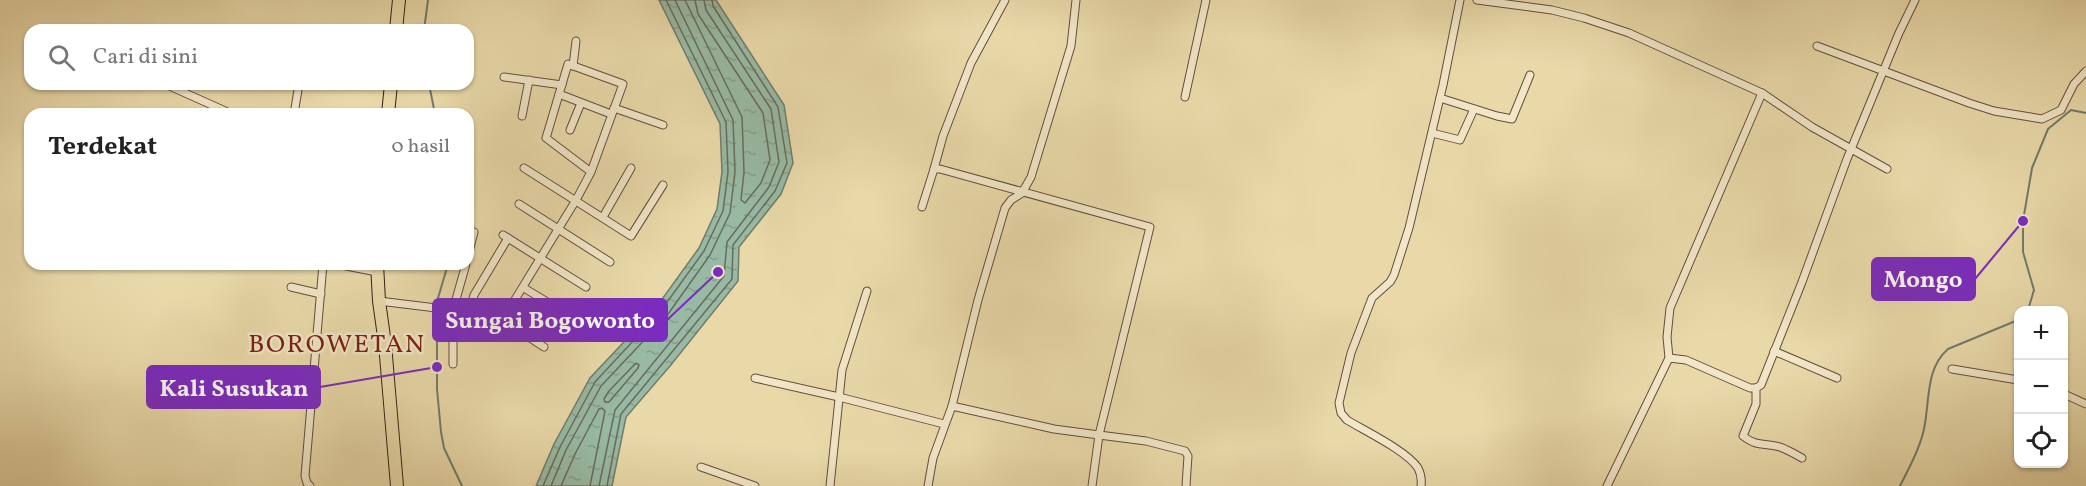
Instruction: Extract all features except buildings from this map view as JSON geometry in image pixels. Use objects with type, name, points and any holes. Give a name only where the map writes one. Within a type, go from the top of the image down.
[{"type":"highway","points":[[397,24],[399,0]]},
{"type":"highway","points":[[389,108],[390,90]]},
{"type":"highway","points":[[377,270],[397,486]]},
{"type":"street","points":[[922,207],[943,136],[971,63],[1005,0]]},
{"type":"street","points":[[928,486],[933,458],[952,406],[995,238],[1007,204],[1022,192],[1031,177],[1071,46],[1076,0]]},
{"type":"street","points":[[1185,97],[1206,0]]},
{"type":"street","points":[[1421,486],[1420,473],[1415,464],[1400,452],[1347,420],[1341,413],[1340,403],[1351,353],[1372,298],[1390,282],[1394,275],[1409,228],[1440,98],[1460,0]]},
{"type":"street","points":[[1477,0],[1552,10],[1605,24],[1672,51],[1762,93],[1812,127],[1887,169]]},
{"type":"street","points":[[1669,357],[1686,360],[1750,388],[1761,385],[1852,148],[1899,33],[1916,0]]},
{"type":"street","points":[[573,66],[576,40]]},
{"type":"street","points":[[1817,46],[1969,104],[1994,111],[2042,119],[2061,110],[2074,84],[2086,71]]},
{"type":"street","points":[[379,301],[494,314],[508,311],[524,288],[591,172],[623,84],[568,64],[546,138],[591,172]]},
{"type":"street","points":[[1440,98],[1512,119],[1530,75]]},
{"type":"street","points":[[504,77],[562,84]]},
{"type":"street","points":[[522,116],[529,80]]},
{"type":"street","points":[[178,90],[219,108]]},
{"type":"street","points":[[295,108],[298,90]]},
{"type":"street","points":[[1607,486],[1669,357],[1667,337],[1670,308],[1762,93]]},
{"type":"street","points":[[559,94],[581,103],[663,125]]},
{"type":"street","points":[[570,130],[581,103]]},
{"type":"street","points":[[1432,133],[1460,140],[1474,109]]},
{"type":"street","points":[[524,168],[631,236],[663,185]]},
{"type":"street","points":[[603,217],[631,168]]},
{"type":"street","points":[[934,169],[1150,227],[1100,435],[1092,486]]},
{"type":"street","points":[[519,204],[610,262]]},
{"type":"street","points":[[470,312],[474,295],[505,236],[586,287]]},
{"type":"street","points":[[310,486],[304,476],[323,270]]},
{"type":"street","points":[[453,364],[453,310],[463,270]]},
{"type":"street","points":[[291,287],[321,294]]},
{"type":"street","points":[[524,288],[572,317]]},
{"type":"street","points":[[830,486],[842,370],[867,291]]},
{"type":"street","points":[[494,314],[544,347]]},
{"type":"street","points":[[1774,351],[1837,378]]},
{"type":"street","points":[[1952,369],[2014,379]]},
{"type":"street","points":[[755,378],[944,424]]},
{"type":"street","points":[[1756,388],[1756,404],[1743,436],[1759,446],[1780,447],[1802,458]]},
{"type":"street","points":[[2068,396],[2086,404]]},
{"type":"street","points":[[952,406],[1054,429],[1146,441],[1185,451],[1188,456],[1186,486]]},
{"type":"street","points":[[701,467],[755,486]]},
{"type":"water","points":[[659,0],[716,0],[784,105],[793,163],[781,194],[739,247],[738,281],[626,417],[612,486],[536,486],[554,444],[590,378],[655,309],[699,248],[717,209],[722,172],[720,124]]},
{"type":"waterway","points":[[425,24],[428,0]]},
{"type":"waterway","points":[[430,90],[434,108]]},
{"type":"waterway","points":[[2029,306],[2034,290],[2023,252],[2023,221],[2032,168],[2048,129],[2071,110],[2086,113]]},
{"type":"waterway","points":[[436,305],[446,270]]},
{"type":"waterway","points":[[435,311],[437,389],[441,432],[444,448],[462,486]]},
{"type":"waterway","points":[[1900,486],[1922,436],[1932,376],[1941,357],[1948,349],[2014,322]]},
{"type":"place","name":"Mongo","points":[[2023,221]]},
{"type":"place","name":"Sungai Bogowonto","points":[[718,272]]},
{"type":"place","name":"Kali Susukan","points":[[437,367]]},
{"type":"district","name":"BOROWETAN","points":[[337,343]]}]
